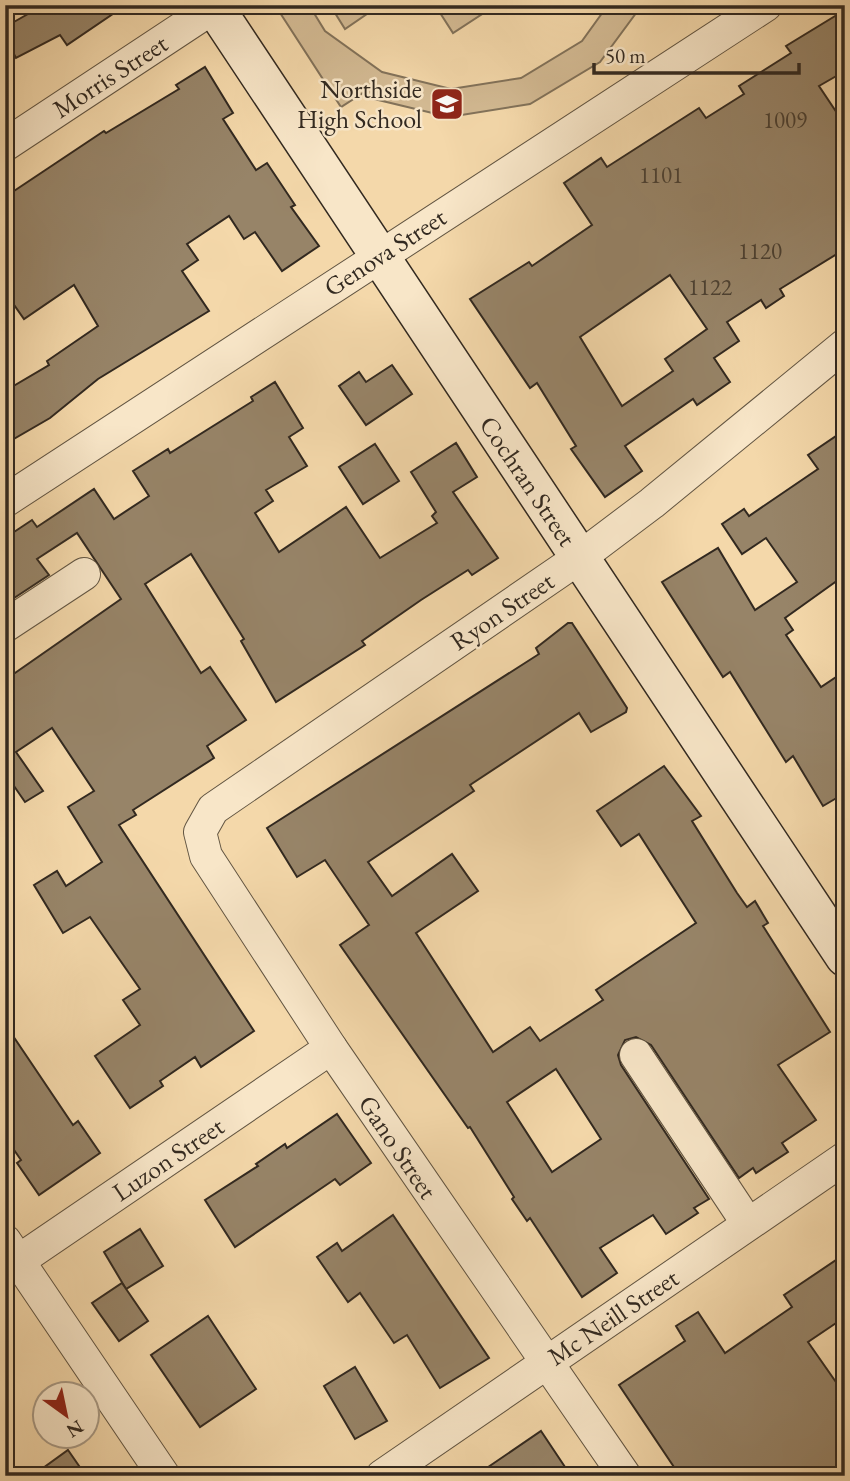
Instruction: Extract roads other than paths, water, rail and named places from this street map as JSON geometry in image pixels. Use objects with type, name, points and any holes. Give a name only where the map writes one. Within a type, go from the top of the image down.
[{"type":"street","name":"Genova Street","points":[[5,500],[766,5]]},
{"type":"street","name":"Cochran Street","points":[[213,6],[579,558],[838,933]]},
{"type":"street","name":"Morris Street","points":[[5,145],[213,6]]},
{"type":"street","name":"Ryon Street","points":[[213,809],[579,558],[652,503],[845,345]]},
{"type":"street","points":[[5,625],[84,574]]},
{"type":"street","name":"Gano Street","points":[[213,809],[200,832],[206,856],[331,1048],[625,1476]]},
{"type":"street","name":"Luzon Street","points":[[10,1257],[331,1048]]},
{"type":"street","points":[[636,1055],[748,1224]]},
{"type":"street","name":"Mc Neill Street","points":[[382,1476],[845,1158]]},
{"type":"street","points":[[10,1257],[164,1476]]},
{"type":"place","name":"Northside High School","points":[[447,104]]}]
